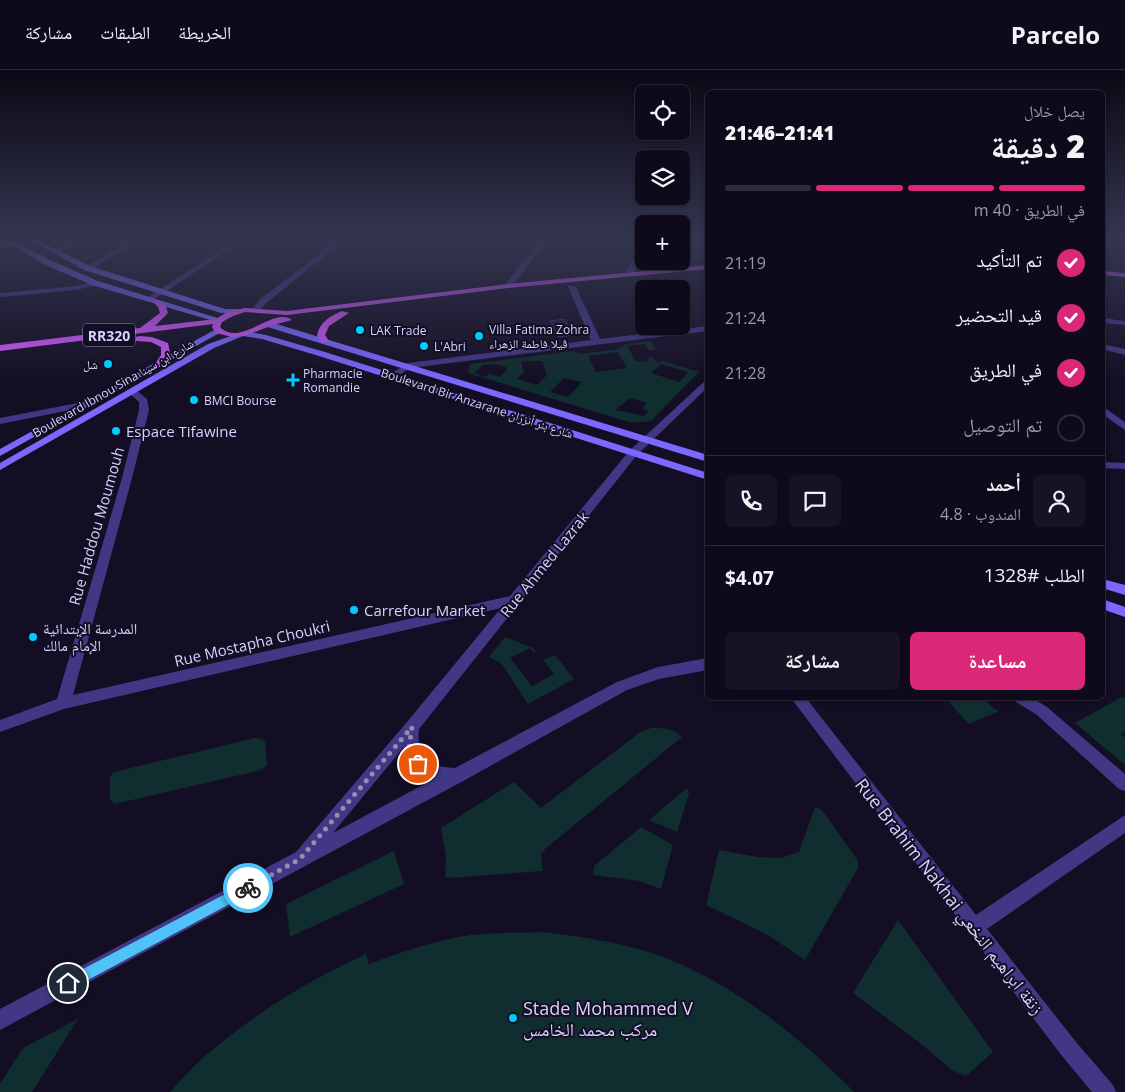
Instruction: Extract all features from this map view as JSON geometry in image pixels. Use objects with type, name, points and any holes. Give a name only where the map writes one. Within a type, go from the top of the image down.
[{"type":"main road","points":[[106,287],[153,301],[219,326]]},
{"type":"main road","points":[[145,287],[224,311],[242,311]]},
{"type":"main road","name":"RR320","points":[[0,356],[138,339],[219,326],[227,315],[242,311],[256,310],[265,313],[287,313],[502,287]]},
{"type":"main road","points":[[242,334],[257,331],[268,324],[566,287]]},
{"type":"main road","points":[[130,332],[145,328],[161,318],[164,308],[153,301]]},
{"type":"main road","points":[[265,313],[270,317],[268,324]]},
{"type":"main road","points":[[325,341],[320,335],[322,328],[331,320],[345,313]]},
{"type":"main road","name":"Boulevard Bir Anzarane شارع بئر أنزران","points":[[268,324],[705,458]]},
{"type":"main road","name":"RR320","points":[[0,348],[130,332],[219,326],[229,334],[242,334]]},
{"type":"main road","name":"Boulevard Ibnou Sina شارع ابن سينا","points":[[0,453],[159,364],[219,326]]},
{"type":"main road","name":"Boulevard Ibnou Sina شارع ابن سينا","points":[[0,467],[211,346],[242,334]]},
{"type":"main road","name":"Boulevard Bir Anzarane شارع بئر أنزران","points":[[242,334],[286,343],[705,476]]},
{"type":"main road","points":[[138,339],[152,340],[165,344],[166,354],[159,364]]},
{"type":"main road","points":[[1105,584],[1125,590]]},
{"type":"main road","points":[[1105,605],[1125,612]]},
{"type":"street","points":[[0,295],[81,287]]},
{"type":"street","points":[[153,301],[170,287]]},
{"type":"street","points":[[256,310],[262,302],[282,287]]},
{"type":"street","points":[[572,287],[597,342]]},
{"type":"street","points":[[1105,320],[1125,323]]},
{"type":"street","points":[[392,376],[408,366],[705,328]]},
{"type":"street","points":[[1105,347],[1125,352]]},
{"type":"street","name":"Rue Ahmed Lazrak","points":[[300,859],[412,727],[633,453],[705,384]]},
{"type":"street","name":"Rue Haddou Moumouh","points":[[63,703],[127,478],[144,410],[144,401],[132,392]]},
{"type":"street","points":[[0,421],[88,404]]},
{"type":"street","points":[[1105,411],[1125,426]]},
{"type":"street","points":[[1105,466],[1125,466]]},
{"type":"street","name":"Rue Mostapha Choukri","points":[[0,726],[63,703],[514,600]]},
{"type":"street","points":[[0,1020],[635,680],[658,673],[705,665]]},
{"type":"street","name":"Rue Brahim Nakhai زنقة ابراهيم النخعي","points":[[800,700],[1068,1049],[1106,1092]]},
{"type":"street","points":[[1024,700],[1042,711],[1125,784]]},
{"type":"street","points":[[412,727],[409,747],[418,764],[427,770],[459,775]]},
{"type":"street","points":[[974,927],[1125,823]]},
{"type":"green space","points":[[650,341],[656,350],[649,350],[644,344],[627,346],[636,362],[649,361],[648,358],[653,357],[657,363],[663,361],[699,372],[651,421],[632,423],[468,373],[470,364],[574,351],[580,354],[619,349],[625,344]],"holes":[[[618,352],[627,368],[596,372],[588,356]],[[542,361],[547,375],[537,385],[517,379],[524,372],[521,362]],[[497,364],[506,367],[507,370],[500,377],[490,374],[485,377],[474,373],[483,365]],[[661,364],[688,372],[679,382],[651,373]],[[564,378],[582,382],[568,397],[550,392]],[[630,398],[647,403],[642,409],[648,411],[644,416],[615,410]]]},
{"type":"green space","points":[[505,637],[533,648],[536,652],[534,653],[530,648],[510,658],[532,686],[554,674],[543,660],[555,655],[574,679],[528,704],[502,664],[489,657]]},
{"type":"green space","points":[[1122,697],[1125,699],[1125,732],[1121,734],[1125,738],[1125,765],[1075,723]]},
{"type":"green space","points":[[947,700],[986,700],[999,711],[969,724]]},
{"type":"green space","points":[[651,728],[668,729],[682,737],[545,849],[541,855],[543,871],[447,878],[445,876],[446,857],[441,828],[514,782],[541,808],[639,733]]},
{"type":"green space","points":[[255,738],[265,741],[267,765],[261,770],[115,804],[110,799],[110,777],[114,772]]},
{"type":"green space","points":[[687,788],[689,794],[677,832],[649,820]]},
{"type":"green space","points":[[815,807],[822,810],[858,861],[858,868],[805,960],[768,935],[706,905],[719,850],[758,857],[781,858],[799,852]]},
{"type":"green space","points":[[641,827],[673,845],[661,889],[639,881],[593,875],[594,866]]},
{"type":"green space","points":[[394,851],[404,884],[290,937],[286,904]]},
{"type":"green space","points":[[898,920],[993,1052],[966,1076],[953,1071],[920,1043],[853,993]]},
{"type":"green space","name":"Stade Mohammed V مركب محمد الخامس","points":[[543,932],[621,944],[666,958],[693,970],[718,983],[767,1015],[812,1052],[854,1092],[170,1092],[205,1056],[242,1026],[302,987],[366,954],[369,964],[436,942],[458,937],[490,933]]},
{"type":"green space","points":[[78,1019],[32,1092],[0,1092],[0,1084],[23,1048]]},
{"type":"building","points":[[565,319],[573,335],[558,337],[550,321]]},
{"type":"way so far","points":[[248,888],[300,859],[412,727],[409,747],[418,764]]},
{"type":"place","name":"LAK Trade","points":[[360,330]]},
{"type":"place","name":"Villa Fatima Zohra ڤيلا فاطمة الزهراء","points":[[479,336]]},
{"type":"place","name":"L'Abri","points":[[424,346]]},
{"type":"place","name":"شل","points":[[108,364]]},
{"type":"place","name":"Pharmacie Romandie","points":[[293,380]]},
{"type":"place","name":"BMCI Bourse","points":[[194,400]]},
{"type":"place","name":"Espace Tifawine","points":[[116,431]]},
{"type":"place","name":"Carrefour Market","points":[[354,610]]},
{"type":"place","name":"المدرسة الإبتدائية الإمام مالك","points":[[33,637]]},
{"type":"place","name":"Stade Mohammed V مركب محمد الخامس","points":[[513,1018]]},
{"type":"route","points":[[68,983],[248,888]]}]
